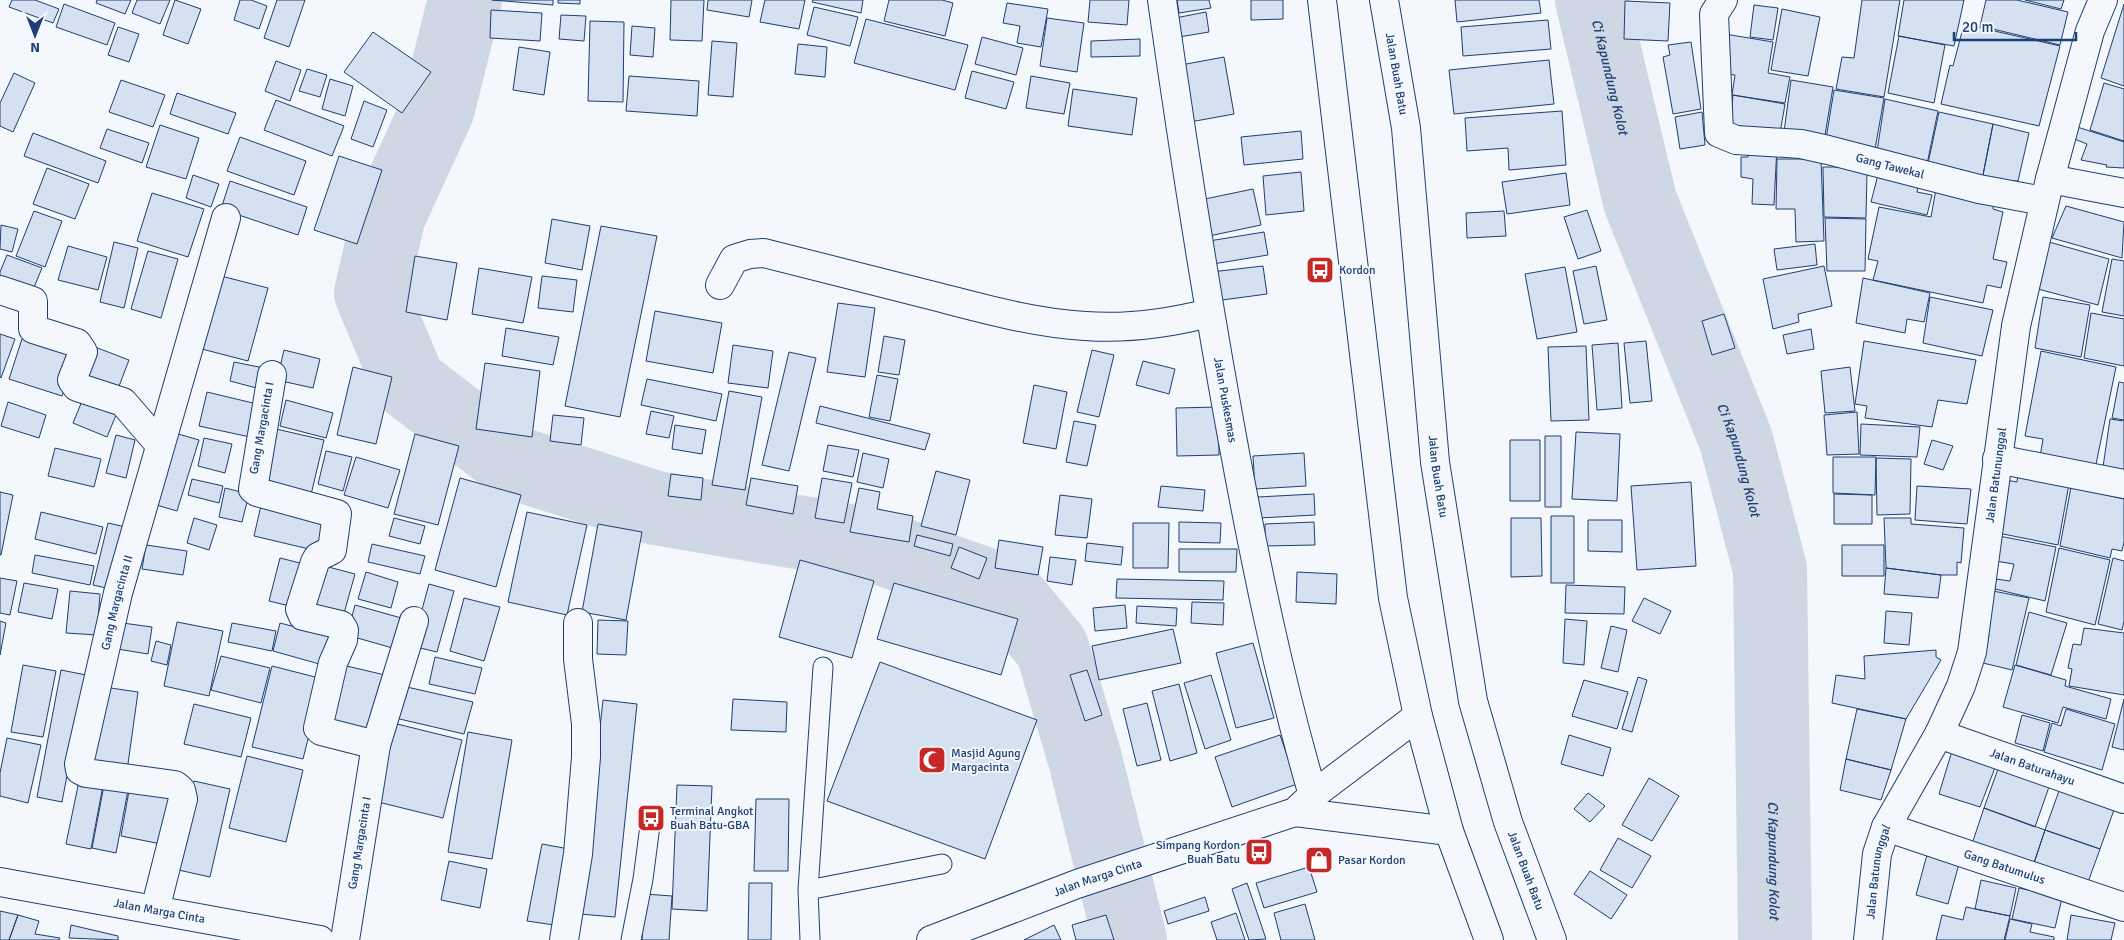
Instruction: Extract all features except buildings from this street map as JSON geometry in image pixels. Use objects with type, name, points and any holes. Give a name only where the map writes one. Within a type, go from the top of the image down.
[{"type":"street","name":"Jalan Puskesmas","points":[[1162,0],[1209,313],[1261,591],[1297,740],[1304,804]]},
{"type":"street","points":[[1322,0],[1393,598],[1418,716],[1449,831],[1489,940]]},
{"type":"street","name":"Jalan Buah Batu","points":[[1384,0],[1406,128],[1435,462],[1473,700],[1508,822],[1552,940]]},
{"type":"street","name":"Gang Tawekal","points":[[1723,0],[1714,14],[1719,133],[1736,140],[1810,146],[1979,189],[2124,193]]},
{"type":"street","name":"Jalan Batununggal","points":[[1868,940],[1877,854],[1886,827],[1939,734],[1961,686],[1972,652],[2016,326],[2047,190],[2090,31],[2103,0]]},
{"type":"street","name":"Gang Margacinta II","points":[[155,910],[183,800],[181,790],[175,784],[86,773],[80,770],[78,764],[118,594],[226,218]]},
{"type":"street","points":[[720,285],[734,259],[750,254],[764,253],[980,308],[1053,323],[1086,326],[1124,326],[1186,319],[1209,313]]},
{"type":"street","points":[[0,290],[33,301],[32,328],[76,343],[83,352],[72,380],[76,387],[123,402],[160,445]]},
{"type":"street","name":"Gang Margacinta I","points":[[272,375],[252,484],[253,489],[257,492],[337,514],[332,550],[318,557],[315,562],[300,609],[303,616],[341,625],[344,630],[343,640],[333,663],[318,728],[321,731],[376,745]]},
{"type":"street","points":[[1997,459],[2124,484]]},
{"type":"street","name":"Gang Margacinta I","points":[[345,940],[376,745],[414,621]]},
{"type":"street","points":[[564,940],[578,854],[586,758],[586,724],[578,658],[578,623]]},
{"type":"street","name":"Jalan Marga Cinta","points":[[931,940],[961,935],[1077,884],[1304,804],[1418,716]]},
{"type":"street","name":"Jalan Baturahayu","points":[[1939,734],[2124,799]]},
{"type":"street","name":"Jalan Marga Cinta","points":[[1304,804],[1449,831]]},
{"type":"street","name":"Gang Batumulus","points":[[1886,827],[2124,906]]},
{"type":"street","name":"Jalan Marga Cinta","points":[[0,882],[320,940]]},
{"type":"lane","points":[[810,940],[808,890],[823,667]]},
{"type":"lane","points":[[631,940],[643,879],[651,818]]},
{"type":"lane","points":[[808,890],[942,864]]},
{"type":"waterway","points":[[465,0],[438,108],[389,215],[371,293],[409,383],[512,462],[656,508],[873,545],[1006,592],[1052,648],[1085,759],[1130,940]]},
{"type":"waterway","name":"Ci Kapundung Kolot","points":[[1592,0],[1640,201],[1736,440],[1770,569],[1775,940]]},
{"type":"place","name":"Kordon","points":[[1320,270]]},
{"type":"place","name":"Masjid Agung Margacinta","points":[[932,760]]},
{"type":"place","name":"Terminal Angkot Buah Batu-GBA","points":[[651,818]]},
{"type":"place","name":"Simpang Kordon Buah Batu","points":[[1259,852]]},
{"type":"place","name":"Pasar Kordon","points":[[1319,860]]}]
